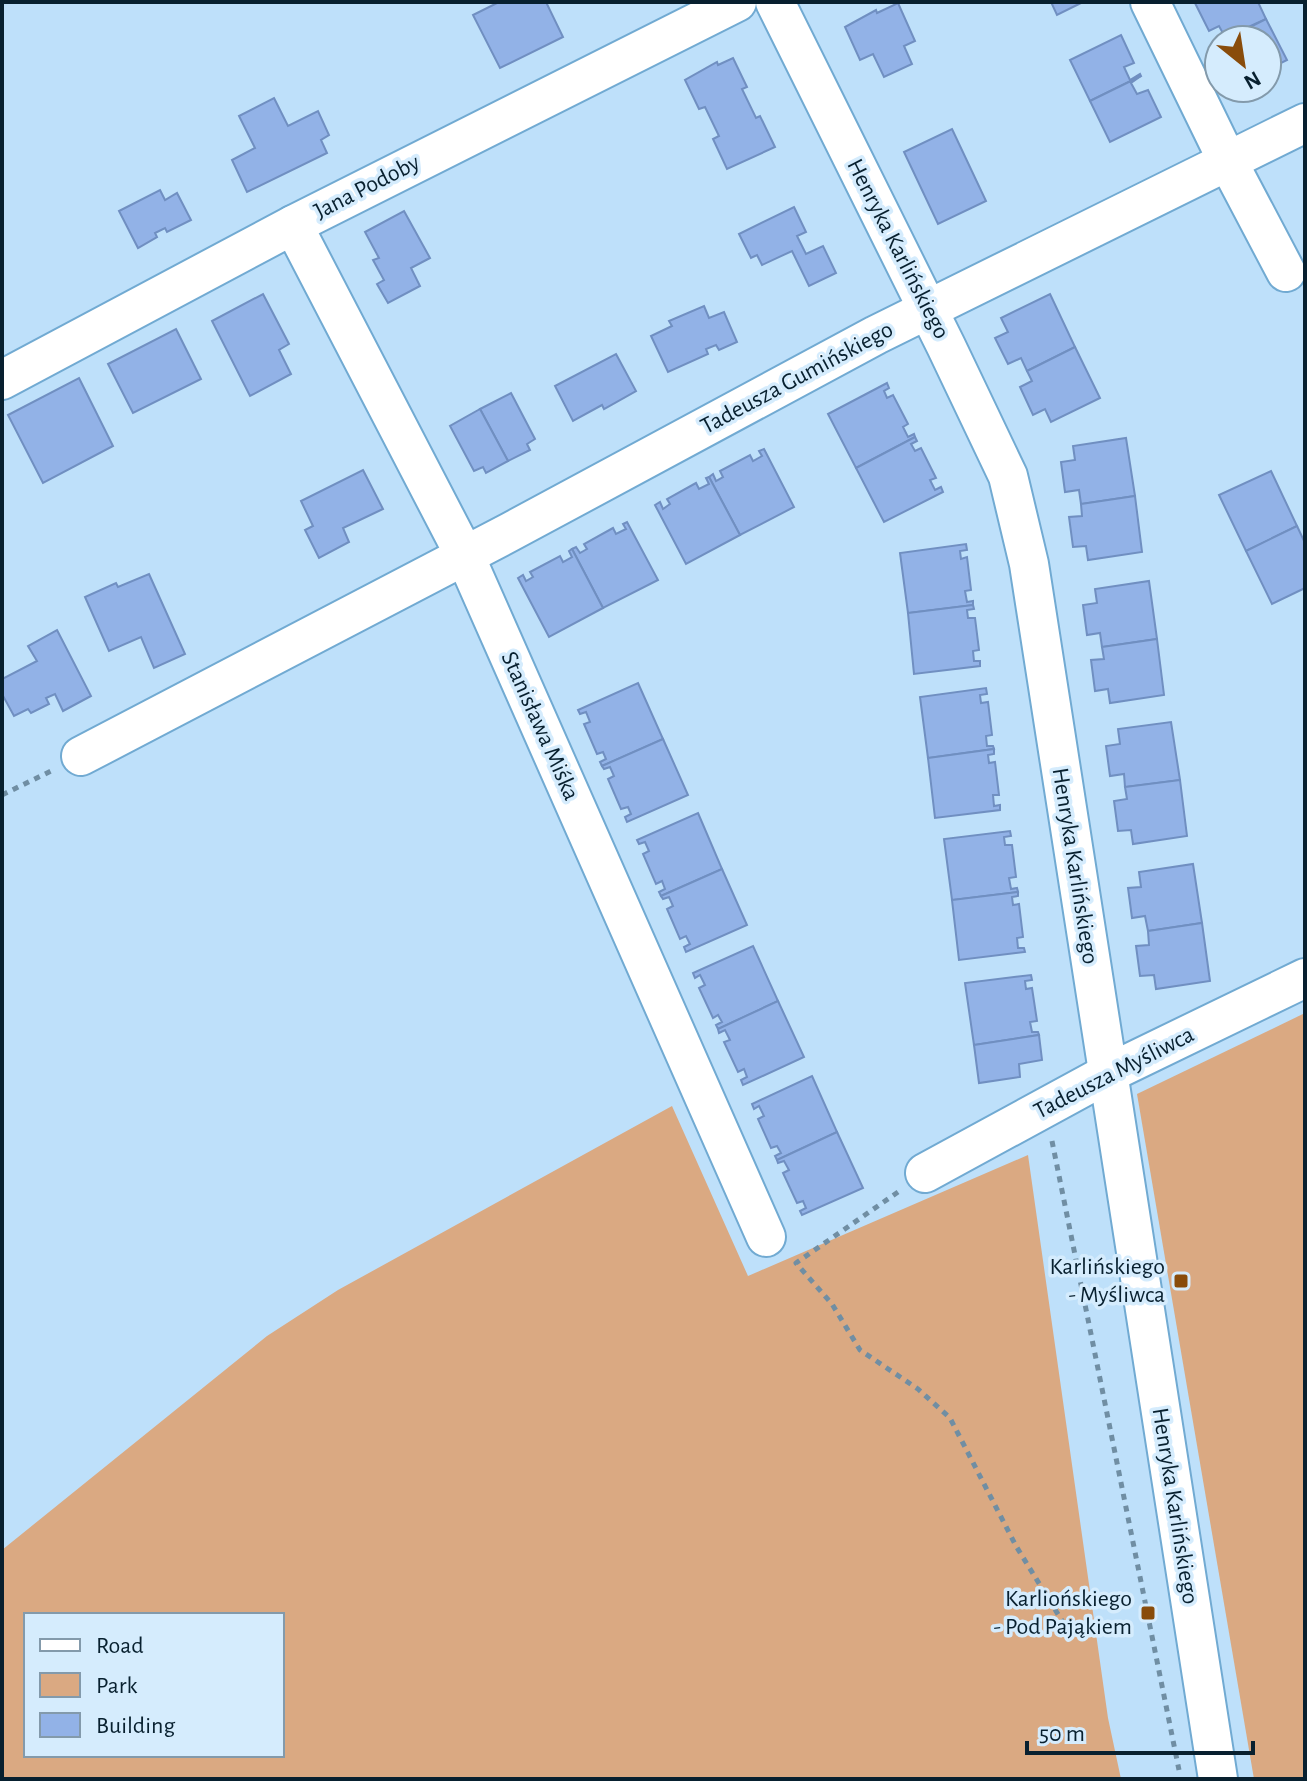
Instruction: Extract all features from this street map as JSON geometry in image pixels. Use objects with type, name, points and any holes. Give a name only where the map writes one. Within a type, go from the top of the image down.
[{"type":"street","name":"Jana Podoby","points":[[2,380],[293,225],[737,2]]},
{"type":"street","name":"Henryka Karlińskiego","points":[[775,2],[1008,476],[1019,516],[1029,564],[1218,1779]]},
{"type":"street","points":[[1150,2],[1286,272]]},
{"type":"street","name":"Tadeusza Gumińskiego","points":[[81,756],[465,556],[927,309],[1305,123]]},
{"type":"street","name":"Stanisława Miśka","points":[[293,225],[465,556],[766,1237]]},
{"type":"street","name":"Tadeusza Myśliwca","points":[[925,1173],[1107,1074],[1305,978]]},
{"type":"path","points":[[2,795],[81,756]]},
{"type":"path","points":[[1045,1107],[1181,1779]]},
{"type":"path","points":[[925,1173],[796,1263],[832,1304],[860,1350],[918,1389],[950,1418],[1016,1546],[1072,1637]]},
{"type":"green space","points":[[1305,1013],[1305,1779],[1254,1779],[1137,1094]]},
{"type":"green space","points":[[672,1106],[748,1276],[1028,1155],[1108,1718],[1121,1779],[2,1779],[2,1550],[267,1336],[338,1290]]},
{"type":"building","points":[[499,2],[546,2],[563,37],[500,68],[473,15]]},
{"type":"building","points":[[1051,2],[1083,2],[1057,15]]},
{"type":"building","points":[[1258,2],[1266,19],[1255,24],[1206,24],[1195,3]]},
{"type":"building","points":[[898,3],[915,41],[904,46],[912,64],[884,77],[873,54],[860,60],[845,27],[876,10],[877,13]]},
{"type":"building","points":[[1121,35],[1134,63],[1124,67],[1130,80],[1141,76],[1090,101],[1070,60]]},
{"type":"building","points":[[733,58],[747,87],[742,89],[775,147],[727,169],[713,139],[719,136],[705,107],[699,109],[685,80],[717,62],[718,65]]},
{"type":"building","points":[[1141,76],[1131,83],[1137,94],[1148,90],[1161,117],[1110,142],[1090,101]]},
{"type":"building","points":[[274,98],[288,126],[318,111],[329,135],[321,140],[327,153],[247,192],[232,160],[255,148],[239,116]]},
{"type":"building","points":[[952,129],[986,201],[938,224],[904,152]]},
{"type":"building","points":[[160,190],[165,200],[177,193],[191,220],[167,232],[165,228],[155,233],[157,237],[138,248],[119,211]]},
{"type":"building","points":[[794,207],[806,232],[797,236],[806,254],[823,246],[836,273],[809,286],[792,251],[762,265],[757,255],[751,258],[739,234]]},
{"type":"building","points":[[404,211],[430,258],[411,268],[420,286],[388,303],[377,284],[384,280],[373,260],[379,258],[365,232]]},
{"type":"building","points":[[263,294],[289,344],[279,350],[291,374],[250,396],[212,321]]},
{"type":"building","points":[[1050,294],[1075,347],[1027,371],[1021,358],[1008,364],[995,338],[1008,332],[1001,318]]},
{"type":"building","points":[[704,306],[709,318],[724,312],[737,342],[719,350],[716,345],[706,349],[708,354],[668,372],[651,336],[672,326],[669,321]]},
{"type":"building","points":[[176,329],[201,379],[133,413],[108,364]]},
{"type":"building","points":[[1075,347],[1100,398],[1051,422],[1045,409],[1033,415],[1020,387],[1032,381],[1027,371]]},
{"type":"building","points":[[616,354],[636,391],[604,409],[602,405],[573,421],[555,386]]},
{"type":"building","points":[[79,378],[113,446],[43,483],[8,415]]},
{"type":"building","points":[[887,383],[889,388],[884,391],[887,398],[893,395],[908,424],[903,427],[908,437],[914,434],[915,437],[856,468],[828,414]]},
{"type":"building","points":[[511,393],[535,439],[527,444],[530,450],[508,461],[480,409]]},
{"type":"building","points":[[480,409],[508,461],[486,473],[483,467],[474,471],[450,426]]},
{"type":"building","points":[[915,437],[917,441],[911,444],[915,451],[921,448],[936,478],[930,480],[935,490],[941,487],[943,492],[884,522],[856,468]]},
{"type":"building","points":[[1126,438],[1135,496],[1081,504],[1079,490],[1065,492],[1061,462],[1075,460],[1073,446]]},
{"type":"building","points":[[764,449],[794,507],[740,535],[709,477],[713,474],[716,481],[723,477],[720,471],[750,455],[753,461],[762,456],[759,451]]},
{"type":"building","points":[[363,470],[383,509],[343,528],[349,542],[319,558],[305,530],[313,526],[301,501]]},
{"type":"building","points":[[1271,471],[1297,526],[1246,551],[1219,495]]},
{"type":"building","points":[[709,477],[740,535],[686,564],[655,505],[660,502],[663,509],[670,504],[667,499],[696,483],[699,489],[709,484],[706,478]]},
{"type":"building","points":[[1135,496],[1142,552],[1088,560],[1086,546],[1073,547],[1069,517],[1082,516],[1081,504]]},
{"type":"building","points":[[627,522],[658,580],[603,608],[572,549],[576,547],[580,553],[587,549],[584,544],[613,528],[616,534],[626,529],[623,524]]},
{"type":"building","points":[[1297,526],[1305,543],[1305,588],[1272,604],[1246,551]]},
{"type":"building","points":[[966,544],[967,550],[960,551],[961,559],[967,557],[971,590],[965,591],[967,602],[973,601],[973,605],[908,613],[900,553]]},
{"type":"building","points":[[572,549],[603,608],[549,637],[518,578],[523,575],[526,581],[533,577],[530,572],[560,556],[563,562],[572,557],[569,551]]},
{"type":"building","points":[[149,574],[185,654],[154,668],[141,637],[109,651],[85,597],[116,583],[118,587]]},
{"type":"building","points":[[1149,581],[1157,639],[1102,647],[1100,633],[1087,635],[1083,605],[1097,603],[1095,589]]},
{"type":"building","points":[[973,605],[974,609],[967,610],[968,618],[975,618],[979,650],[973,651],[974,661],[980,661],[980,666],[914,674],[908,613]]},
{"type":"building","points":[[57,630],[91,696],[63,711],[55,694],[46,698],[49,704],[31,713],[28,709],[14,716],[2,694],[2,679],[37,661],[28,646]]},
{"type":"building","points":[[1157,639],[1164,695],[1110,703],[1108,689],[1095,691],[1091,660],[1104,659],[1102,647]]},
{"type":"building","points":[[638,683],[663,739],[602,766],[600,762],[606,759],[603,752],[597,754],[584,724],[590,722],[586,712],[580,714],[578,710]]},
{"type":"building","points":[[986,688],[987,694],[980,695],[981,703],[988,702],[992,735],[986,736],[987,746],[994,749],[928,758],[920,697]]},
{"type":"building","points":[[1171,722],[1180,780],[1125,787],[1124,774],[1110,776],[1106,746],[1120,744],[1118,729]]},
{"type":"building","points":[[663,739],[688,795],[627,822],[625,817],[631,814],[628,807],[621,809],[608,779],[614,776],[610,767],[604,769],[602,766]]},
{"type":"building","points":[[994,749],[994,754],[988,755],[989,763],[995,762],[999,795],[993,795],[994,806],[1000,805],[1000,810],[935,818],[928,758]]},
{"type":"building","points":[[1180,780],[1187,836],[1133,844],[1131,830],[1118,831],[1114,801],[1127,799],[1125,787]]},
{"type":"building","points":[[698,813],[722,869],[661,896],[659,892],[665,889],[662,881],[656,884],[643,854],[649,851],[645,842],[639,844],[637,840]]},
{"type":"building","points":[[1010,831],[1011,836],[1004,837],[1005,845],[1012,845],[1016,877],[1009,878],[1011,889],[1017,888],[1018,892],[952,900],[944,839]]},
{"type":"building","points":[[1193,864],[1202,923],[1148,931],[1145,916],[1132,918],[1128,888],[1141,887],[1139,872]]},
{"type":"building","points":[[722,869],[747,925],[686,952],[684,947],[690,944],[686,936],[680,939],[667,909],[673,906],[669,897],[663,899],[661,896]]},
{"type":"building","points":[[1018,892],[1018,896],[1012,897],[1013,905],[1019,904],[1023,937],[1017,938],[1018,948],[1024,948],[1025,952],[959,960],[952,900]]},
{"type":"building","points":[[1202,923],[1210,981],[1156,989],[1154,975],[1140,976],[1136,946],[1149,945],[1148,931]]},
{"type":"building","points":[[753,946],[778,1001],[718,1029],[716,1025],[722,1022],[718,1015],[713,1018],[699,988],[705,985],[700,975],[695,978],[693,973]]},
{"type":"building","points":[[1031,975],[1032,980],[1025,981],[1026,989],[1032,988],[1037,1021],[1030,1022],[1032,1032],[1039,1035],[974,1045],[965,983]]},
{"type":"building","points":[[778,1001],[804,1057],[743,1085],[741,1080],[747,1077],[744,1069],[738,1072],[724,1042],[730,1040],[725,1030],[719,1033],[718,1029]]},
{"type":"building","points":[[1039,1035],[1042,1060],[1019,1064],[1020,1077],[979,1083],[974,1045]]},
{"type":"building","points":[[812,1076],[837,1132],[777,1160],[775,1156],[781,1153],[777,1146],[771,1148],[758,1119],[764,1116],[759,1106],[754,1109],[752,1104]]},
{"type":"building","points":[[837,1132],[863,1188],[802,1215],[800,1211],[806,1208],[803,1201],[797,1203],[783,1173],[789,1170],[784,1161],[778,1163],[777,1160]]},
{"type":"place","name":"Karlińskiego - Myśliwca","points":[[1181,1281]]},
{"type":"place","name":"Karliońskiego - Pod Pająkiem","points":[[1148,1613]]}]
